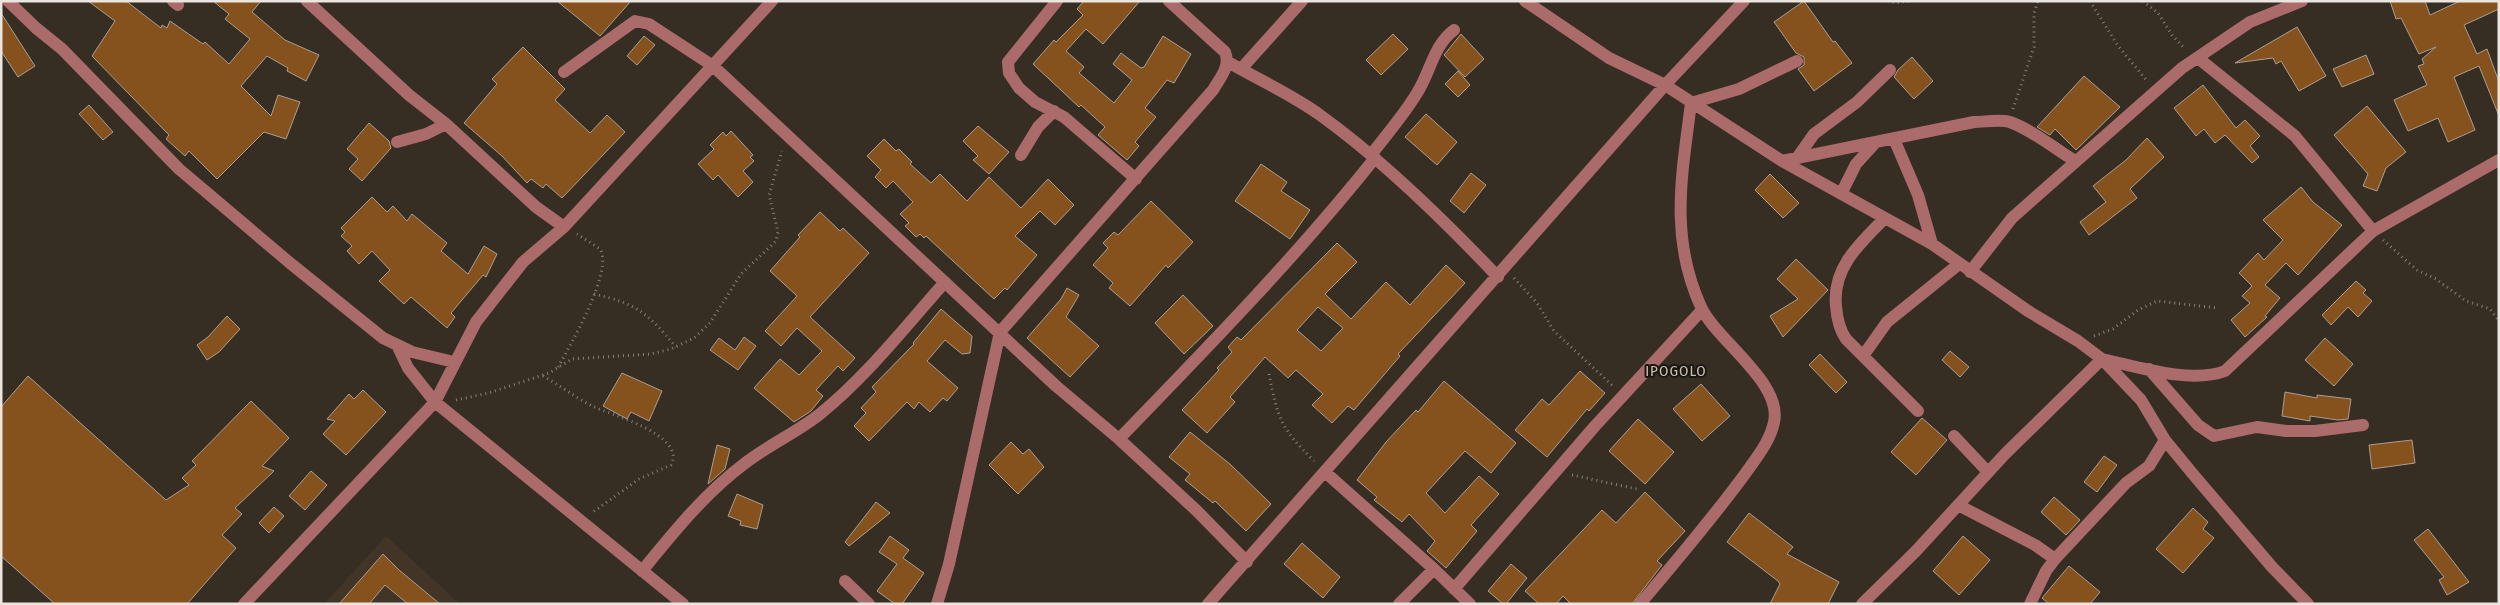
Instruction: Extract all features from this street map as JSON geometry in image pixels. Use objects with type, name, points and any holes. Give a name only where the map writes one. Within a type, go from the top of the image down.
[{"type":"street","points":[[8,1],[62,49],[179,169],[268,245],[383,338],[397,345],[454,362]]},
{"type":"street","points":[[307,1],[409,95],[446,124],[536,207],[564,227]]},
{"type":"street","points":[[244,604],[435,402],[476,322],[523,262],[564,227],[772,1]]},
{"type":"street","points":[[1057,1],[1008,62],[1007,66],[1019,88],[1035,102],[1064,117],[1136,179]]},
{"type":"street","points":[[937,604],[949,564],[1000,332],[1213,90],[1228,62],[1225,52],[1169,1]]},
{"type":"street","points":[[1241,69],[1302,1]]},
{"type":"street","points":[[1525,1],[1609,58],[1665,85],[1782,161],[1932,244],[2028,312],[2078,341],[2102,359],[2141,400],[2165,440],[2272,567],[2308,604]]},
{"type":"street","points":[[1208,604],[1247,562],[1665,85],[1744,1]]},
{"type":"street","points":[[1970,272],[2012,218],[2074,161],[2182,68],[2231,33],[2275,6],[2302,1]]},
{"type":"street","points":[[564,72],[635,21],[649,24],[712,66],[1056,386],[1119,439],[1247,562]]},
{"type":"street","points":[[1119,439],[1240,313],[1328,215],[1373,157],[1418,92],[1430,67],[1435,50],[1444,38],[1454,30]]},
{"type":"street","points":[[2198,58],[2295,136],[2373,231]]},
{"type":"street","points":[[1691,103],[1739,89],[1797,61]]},
{"type":"street","points":[[1228,62],[1269,82],[1314,111],[1373,157],[1501,273]]},
{"type":"street","points":[[1797,158],[1814,134],[1857,102],[1890,70]]},
{"type":"street","points":[[1640,604],[1731,493],[1767,444],[1775,421],[1774,409],[1762,384],[1702,310],[1681,243],[1679,201],[1691,103]]},
{"type":"street","points":[[1021,155],[1038,127],[1054,112]]},
{"type":"street","points":[[1782,161],[1974,122],[2010,122],[2074,161]]},
{"type":"street","points":[[397,142],[420,136],[446,124]]},
{"type":"street","points":[[1894,139],[1918,196],[1932,244]]},
{"type":"street","points":[[1841,194],[1856,164],[1876,142]]},
{"type":"street","points":[[2102,359],[2149,369],[2197,376],[2225,372],[2373,231],[2499,160]]},
{"type":"street","points":[[1885,218],[1850,255],[1841,270],[1835,298],[1840,331],[1918,411]]},
{"type":"street","points":[[1863,356],[1875,336],[1887,322],[1959,264]]},
{"type":"street","points":[[642,571],[675,531],[725,479],[744,463],[820,414],[844,392],[886,350],[944,282]]},
{"type":"street","points":[[1454,589],[1656,357],[1702,310]]},
{"type":"street","points":[[397,345],[408,368],[435,402],[683,604]]},
{"type":"street","points":[[1862,604],[1916,551],[1988,472],[2102,359]]},
{"type":"street","points":[[2149,369],[2181,407],[2211,435],[2221,435],[2249,427],[2315,431],[2363,425]]},
{"type":"street","points":[[1954,436],[1988,472]]},
{"type":"street","points":[[2030,604],[2046,571],[2055,559],[2126,484],[2150,466],[2165,440]]},
{"type":"street","points":[[1325,472],[1434,568],[1470,604]]},
{"type":"street","points":[[1958,505],[2028,541],[2055,559]]},
{"type":"street","points":[[1399,604],[1434,568]]},
{"type":"street","points":[[846,581],[869,604]]},
{"type":"path","points":[[1888,1],[1895,3],[1910,1]]},
{"type":"path","points":[[2010,122],[2034,47],[2034,13],[2038,1]]},
{"type":"path","points":[[2090,1],[2118,46],[2156,92]]},
{"type":"path","points":[[2143,1],[2158,13],[2179,42],[2198,58]]},
{"type":"path","points":[[435,402],[465,400],[543,376],[572,359],[631,357],[676,347],[702,332],[741,274],[776,241],[778,232],[769,192],[786,136]]},
{"type":"path","points":[[556,369],[574,341],[594,294],[603,264],[602,253],[589,240],[564,227]]},
{"type":"path","points":[[2373,231],[2417,270],[2436,279],[2466,301],[2490,309],[2499,321]]},
{"type":"path","points":[[1501,273],[1537,303],[1554,331],[1623,396]]},
{"type":"path","points":[[594,294],[624,301],[634,306],[659,327],[676,347]]},
{"type":"path","points":[[2078,341],[2113,329],[2138,310],[2157,301],[2218,308]]},
{"type":"path","points":[[1269,374],[1278,415],[1284,429],[1325,472]]},
{"type":"path","points":[[543,376],[591,405],[652,430],[665,440],[674,455],[671,465],[639,479],[581,521]]},
{"type":"path","points":[[1558,470],[1594,482],[1637,489]]},
{"type":"shaded area","points":[[386,536],[460,604],[324,604]]},
{"type":"building","points":[[88,1],[126,1],[161,28],[162,25],[167,28],[170,21],[203,44],[205,42],[229,64],[250,39],[225,19],[229,14],[213,1],[261,1],[252,12],[285,40],[319,55],[306,81],[287,71],[288,68],[267,56],[241,86],[271,116],[278,95],[300,102],[286,139],[264,132],[217,179],[189,151],[185,156],[166,139],[169,135],[92,56],[115,21]]},
{"type":"building","points":[[557,1],[631,1],[600,36]]},
{"type":"building","points":[[1084,1],[1140,1],[1103,44],[1086,29],[1066,51],[1084,67],[1079,73],[1114,103],[1132,80],[1113,64],[1121,53],[1141,68],[1144,67],[1163,36],[1191,54],[1174,83],[1167,80],[1145,108],[1156,117],[1135,142],[1139,146],[1127,160],[1098,135],[1105,127],[1081,105],[1079,107],[1033,64],[1054,40],[1056,42],[1083,15],[1077,9]]},
{"type":"building","points":[[1804,1],[1833,42],[1835,41],[1852,63],[1814,91],[1798,69],[1804,65],[1804,57],[1796,53],[1774,22]]},
{"type":"building","points":[[2390,1],[2425,1],[2430,15],[2460,1],[2499,1],[2499,9],[2464,25],[2477,54],[2487,49],[2499,82],[2499,116],[2479,66],[2454,77],[2475,130],[2448,142],[2438,118],[2408,131],[2394,100],[2427,85],[2418,66],[2424,64],[2422,59],[2436,47],[2419,54],[2401,18],[2396,19]]},
{"type":"building","points":[[1,13],[35,66],[18,77],[1,51]]},
{"type":"building","points":[[2297,27],[2326,76],[2299,91],[2281,61],[2276,64],[2273,58],[2235,63]]},
{"type":"building","points":[[1393,34],[1408,49],[1381,75],[1366,60]]},
{"type":"building","points":[[1461,34],[1484,59],[1465,77],[1444,55]]},
{"type":"building","points":[[644,36],[655,45],[637,65],[627,56]]},
{"type":"building","points":[[523,47],[565,89],[555,100],[590,133],[607,115],[625,132],[562,198],[546,184],[543,188],[531,179],[527,183],[502,156],[464,123],[497,84],[492,79]]},
{"type":"building","points":[[2366,55],[2374,74],[2342,87],[2333,69]]},
{"type":"building","points":[[1912,57],[1933,81],[1914,99],[1894,77],[1898,70]]},
{"type":"building","points":[[1458,71],[1470,85],[1458,97],[1445,84]]},
{"type":"building","points":[[2084,76],[2120,107],[2076,150],[2055,129],[2050,135],[2037,127]]},
{"type":"building","points":[[2203,85],[2236,128],[2245,120],[2260,136],[2250,146],[2259,157],[2252,163],[2225,135],[2215,143],[2204,129],[2196,136],[2174,108]]},
{"type":"building","points":[[89,105],[113,132],[103,140],[79,114]]},
{"type":"building","points":[[2367,106],[2406,152],[2386,168],[2377,191],[2363,186],[2368,174],[2334,135]]},
{"type":"building","points":[[1426,114],[1457,142],[1437,165],[1405,137]]},
{"type":"building","points":[[369,123],[389,141],[391,148],[362,181],[349,169],[358,159],[347,149]]},
{"type":"building","points":[[978,126],[1009,152],[989,174],[973,160],[978,156],[963,141]]},
{"type":"building","points":[[731,131],[753,155],[750,157],[754,161],[743,171],[753,182],[738,197],[718,175],[713,180],[698,164],[714,149],[710,145],[723,132],[726,136]]},
{"type":"building","points":[[2147,138],[2164,157],[2130,189],[2137,198],[2089,235],[2080,222],[2106,202],[2093,186],[2126,160]]},
{"type":"building","points":[[884,139],[896,151],[899,149],[912,162],[910,164],[931,183],[940,174],[967,201],[989,177],[1021,208],[1048,179],[1074,205],[1055,225],[1040,211],[1015,236],[1037,255],[1007,290],[1005,288],[994,299],[926,236],[924,238],[920,234],[916,237],[905,226],[909,223],[900,214],[913,202],[893,181],[886,188],[875,177],[881,170],[867,156]]},
{"type":"building","points":[[1261,164],[1287,182],[1281,191],[1310,210],[1290,239],[1235,201]]},
{"type":"building","points":[[1471,173],[1486,185],[1464,213],[1450,201]]},
{"type":"building","points":[[1770,174],[1799,203],[1783,218],[1755,190]]},
{"type":"building","points":[[2301,187],[2313,202],[2342,225],[2298,275],[2286,263],[2265,285],[2280,298],[2265,316],[2267,317],[2245,337],[2231,320],[2250,303],[2242,296],[2252,286],[2239,273],[2258,253],[2264,260],[2283,240],[2263,220]]},
{"type":"building","points":[[372,197],[387,212],[393,206],[407,221],[412,214],[447,243],[441,251],[468,274],[484,246],[497,254],[486,277],[483,275],[451,313],[455,317],[447,328],[411,297],[404,304],[379,281],[390,270],[372,251],[359,264],[347,251],[352,246],[341,236],[345,232],[341,228]]},
{"type":"building","points":[[1151,201],[1193,242],[1168,268],[1166,265],[1130,306],[1109,288],[1113,283],[1093,265],[1108,248],[1103,243],[1114,232],[1118,235]]},
{"type":"building","points":[[820,212],[840,231],[843,228],[869,253],[810,317],[855,358],[843,371],[838,366],[816,390],[823,396],[811,411],[794,422],[754,388],[780,359],[799,375],[822,351],[797,328],[781,346],[765,331],[797,296],[770,271],[800,237],[798,235]]},
{"type":"building","points":[[1337,243],[1357,262],[1325,294],[1351,319],[1386,282],[1410,305],[1446,265],[1465,283],[1398,354],[1400,356],[1354,410],[1348,406],[1332,423],[1312,405],[1323,394],[1296,370],[1288,378],[1265,357],[1230,397],[1235,402],[1207,433],[1182,410],[1219,370],[1217,368],[1232,352],[1228,347],[1237,337],[1241,340]],"holes":[[[1318,307],[1343,328],[1321,351],[1297,330]]]},
{"type":"building","points":[[1796,259],[1828,290],[1783,337],[1770,316],[1798,299],[1777,279]]},
{"type":"building","points":[[2356,281],[2366,290],[2363,293],[2372,301],[2358,317],[2348,307],[2331,325],[2322,315]]},
{"type":"building","points":[[1067,288],[1079,295],[1066,317],[1099,346],[1070,377],[1027,338],[1061,299]]},
{"type":"building","points":[[1183,295],[1213,326],[1184,354],[1155,323]]},
{"type":"building","points":[[941,309],[972,336],[970,353],[962,354],[945,340],[927,361],[958,388],[947,401],[943,398],[930,412],[919,402],[914,409],[907,402],[869,441],[854,426],[866,413],[861,408],[876,392],[872,387],[914,344]]},
{"type":"building","points":[[227,316],[240,329],[219,352],[207,360],[197,345],[208,337]]},
{"type":"building","points":[[744,337],[756,346],[738,370],[710,350],[719,338],[735,350]]},
{"type":"building","points":[[2325,338],[2353,364],[2334,386],[2305,360]]},
{"type":"building","points":[[1950,351],[1969,367],[1960,377],[1942,360]]},
{"type":"building","points":[[1820,354],[1847,382],[1836,393],[1809,365]]},
{"type":"building","points":[[1580,371],[1605,393],[1589,411],[1587,409],[1547,457],[1515,430],[1542,399],[1549,405]]},
{"type":"building","points":[[622,373],[662,391],[649,421],[631,412],[627,419],[603,406]]},
{"type":"building","points":[[28,376],[166,500],[189,485],[182,478],[196,465],[192,461],[251,401],[289,438],[262,466],[274,471],[235,508],[242,514],[222,535],[236,548],[187,604],[55,604],[1,556],[1,407]]},
{"type":"building","points":[[1444,381],[1516,443],[1491,473],[1465,451],[1426,493],[1445,513],[1479,476],[1499,494],[1471,525],[1477,531],[1446,568],[1427,551],[1435,541],[1409,514],[1402,522],[1374,500],[1377,497],[1357,480],[1386,442],[1416,410],[1418,412]]},
{"type":"building","points":[[1701,384],[1730,416],[1702,441],[1673,409]]},
{"type":"building","points":[[363,390],[386,412],[346,455],[323,434],[335,421],[327,419],[349,394],[354,399]]},
{"type":"building","points":[[2285,392],[2317,398],[2317,395],[2351,399],[2348,419],[2338,420],[2310,416],[2310,421],[2282,416]]},
{"type":"building","points":[[1922,418],[1947,440],[1916,475],[1891,452]]},
{"type":"building","points":[[1638,419],[1674,452],[1645,484],[1609,451]]},
{"type":"building","points":[[1190,432],[1230,464],[1271,504],[1246,531],[1215,501],[1213,503],[1185,480],[1190,474],[1169,457]]},
{"type":"building","points":[[2412,440],[2415,463],[2372,469],[2369,445]]},
{"type":"building","points":[[1011,442],[1023,454],[1029,449],[1044,467],[1018,494],[989,465]]},
{"type":"building","points":[[717,445],[730,449],[725,469],[708,484]]},
{"type":"building","points":[[2104,456],[2117,465],[2097,492],[2084,482]]},
{"type":"building","points":[[311,471],[327,485],[305,510],[289,496]]},
{"type":"building","points":[[1645,492],[1685,531],[1657,561],[1662,565],[1632,604],[1571,604],[1563,596],[1556,604],[1539,604],[1525,591],[1602,510],[1616,523]]},
{"type":"building","points":[[737,494],[763,505],[757,529],[740,525],[741,521],[728,516]]},
{"type":"building","points":[[2054,497],[2080,520],[2066,535],[2041,512]]},
{"type":"building","points":[[876,502],[890,513],[849,546],[845,542]]},
{"type":"building","points":[[274,507],[284,516],[269,533],[259,523]]},
{"type":"building","points":[[2193,508],[2208,522],[2203,529],[2214,538],[2183,573],[2156,549]]},
{"type":"building","points":[[1749,513],[1793,547],[1787,554],[1839,582],[1828,604],[1770,604],[1780,584],[1778,581],[1727,542]]},
{"type":"building","points":[[2428,529],[2469,582],[2447,595],[2439,580],[2444,577],[2414,540]]},
{"type":"building","points":[[890,536],[909,550],[903,558],[924,573],[902,604],[895,604],[877,591],[897,564],[879,552]]},
{"type":"building","points":[[1963,536],[1990,560],[1959,595],[1933,571]]},
{"type":"building","points":[[1302,543],[1340,577],[1323,598],[1284,564]]},
{"type":"building","points":[[383,554],[440,604],[408,604],[385,585],[369,604],[339,604]]},
{"type":"building","points":[[1511,564],[1527,578],[1506,604],[1503,604],[1488,591]]},
{"type":"building","points":[[2069,566],[2100,592],[2090,604],[2049,604],[2042,598]]},
{"type":"district","name":"IPOGOLO","points":[[1676,371]]}]
